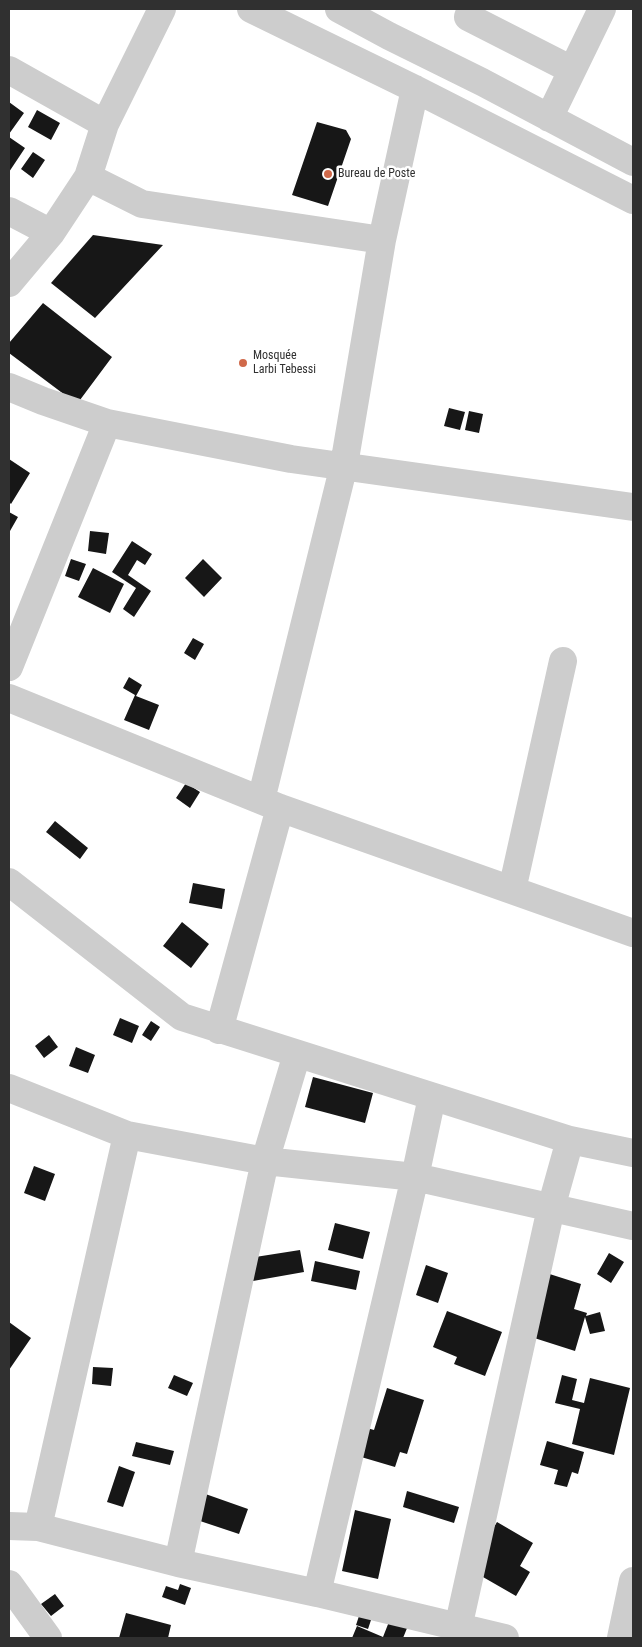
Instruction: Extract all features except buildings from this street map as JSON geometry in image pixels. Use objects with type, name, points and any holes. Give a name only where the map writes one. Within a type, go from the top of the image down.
[{"type":"street","points":[[9,283],[51,233],[88,177],[105,124],[162,9]]},
{"type":"street","points":[[251,9],[415,89],[633,200]]},
{"type":"street","points":[[339,9],[633,162]]},
{"type":"street","points":[[471,9],[468,17],[572,70]]},
{"type":"street","points":[[549,118],[602,9]]},
{"type":"street","points":[[9,70],[105,124]]},
{"type":"street","points":[[219,1030],[344,465],[382,240],[415,89]]},
{"type":"street","points":[[88,177],[142,204],[382,240]]},
{"type":"street","points":[[9,211],[51,233]]},
{"type":"street","points":[[9,387],[107,423],[291,459],[633,507]]},
{"type":"street","points":[[9,667],[107,423]]},
{"type":"street","points":[[512,890],[563,661]]},
{"type":"street","points":[[9,698],[270,804],[633,933]]},
{"type":"street","points":[[9,882],[182,1017],[570,1140],[633,1153]]},
{"type":"street","points":[[178,1563],[265,1161],[297,1054]]},
{"type":"street","points":[[9,1088],[127,1135],[265,1161],[415,1177],[633,1226]]},
{"type":"street","points":[[317,1593],[415,1177],[432,1097]]},
{"type":"street","points":[[38,1527],[127,1135]]},
{"type":"street","points":[[458,1628],[551,1208],[570,1140]]},
{"type":"street","points":[[9,1526],[38,1527],[178,1563],[317,1593],[505,1638]]},
{"type":"street","points":[[622,1638],[633,1582]]},
{"type":"street","points":[[9,1584],[47,1637]]},
{"type":"street","points":[[9,1616],[47,1637]]},
{"type":"place","name":"Bureau de Poste","points":[[328,174]]},
{"type":"place","name":"Mosquée Larbi Tebessi","points":[[243,363]]}]
